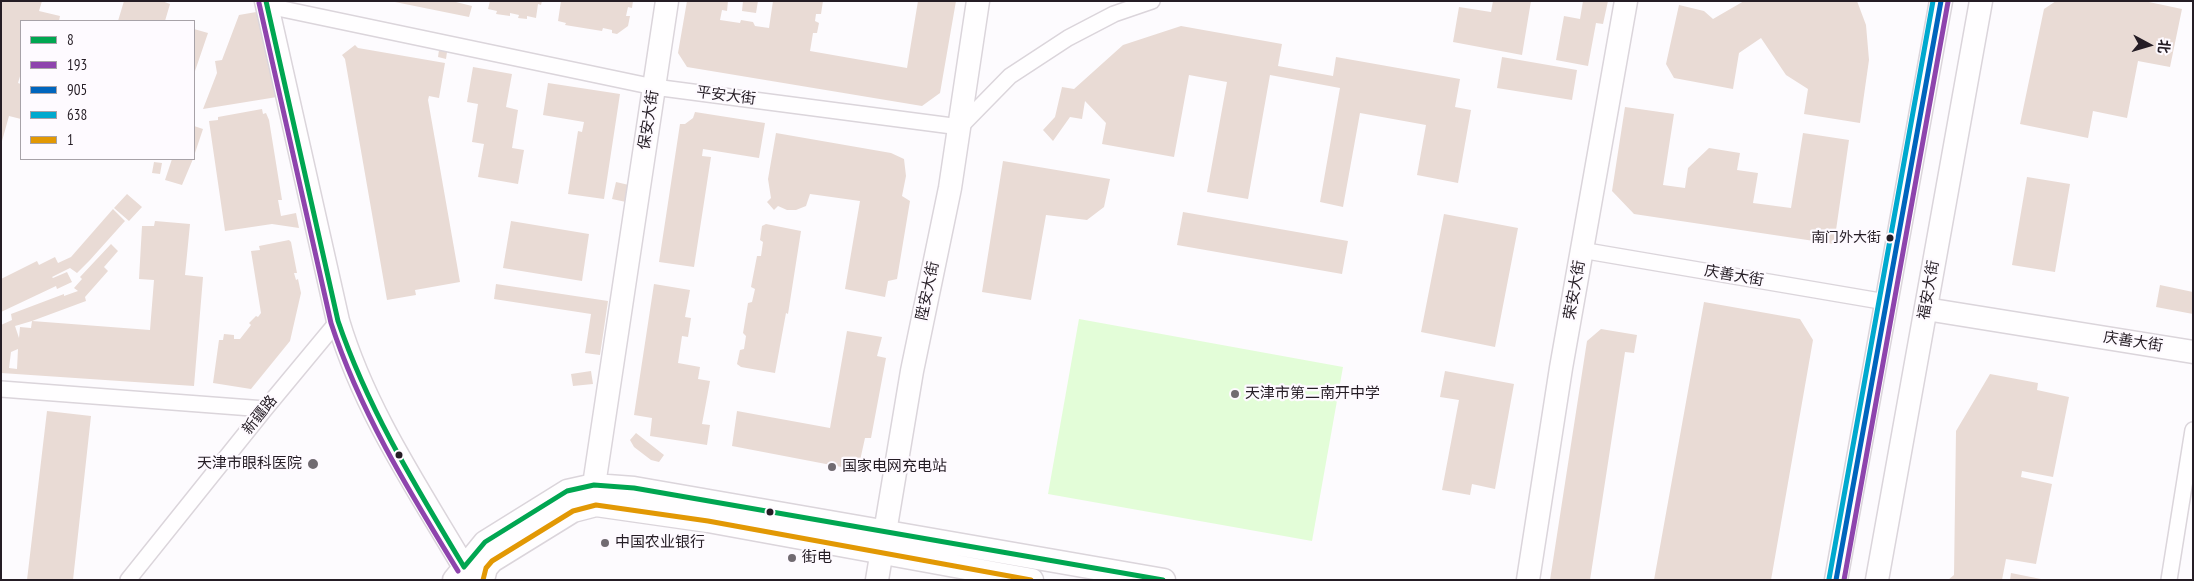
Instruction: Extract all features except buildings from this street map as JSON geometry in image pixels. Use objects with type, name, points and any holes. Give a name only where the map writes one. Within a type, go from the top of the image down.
[{"type":"street","name":"保安大街","points":[[595,495],[667,1]]},
{"type":"street","name":"陞安大街","points":[[877,580],[912,371],[950,188],[978,1]]},
{"type":"street","points":[[960,126],[1010,76],[1068,38],[1114,14],[1152,1]]},
{"type":"street","name":"荣安大街","points":[[1528,580],[1581,250],[1626,1]]},
{"type":"street","points":[[1836,580],[1941,1]]},
{"type":"street","name":"福安大街","points":[[1878,580],[1981,1]]},
{"type":"street","name":"平安大街","points":[[267,4],[654,87],[960,126]]},
{"type":"street","points":[[267,4],[338,321],[356,372],[400,460],[464,576]]},
{"type":"street","name":"庆善大街","points":[[1581,250],[1886,302]]},
{"type":"street","name":"庆善大街","points":[[1926,309],[2193,352]]},
{"type":"street","name":"新疆路","points":[[128,580],[338,321]]},
{"type":"street","points":[[1,389],[265,409]]},
{"type":"street","points":[[2169,580],[2193,430]]},
{"type":"street","points":[[464,576],[484,542],[567,491],[595,495],[708,521],[883,542],[1164,580]]},
{"type":"street","points":[[483,580],[486,568],[492,561],[595,495]]},
{"type":"street","points":[[883,542],[1032,580]]},
{"type":"green space","points":[[1079,319],[1343,367],[1312,541],[1048,494]]},
{"type":"transit line","name":"8","points":[[266,1],[338,321],[350,354],[378,416],[411,477],[464,567],[485,542],[567,491],[594,485],[634,488],[1163,580]]},
{"type":"transit line","name":"638","points":[[1829,579],[1933,1]]},
{"type":"transit line","name":"905","points":[[1836,580],[1941,1]]},
{"type":"transit line","name":"193","points":[[1844,580],[1948,2]]},
{"type":"transit line","name":"193","points":[[259,3],[331,323],[356,388],[371,419],[404,481],[458,571]]},
{"type":"transit line","name":"1","points":[[483,580],[486,568],[492,561],[573,511],[596,505],[708,521],[1031,580]]},
{"type":"place","name":"南门外大街","points":[[1890,238]]},
{"type":"place","name":"天津市第二南开中学","points":[[1235,394]]},
{"type":"place","name":"天津市眼科医院","points":[[313,464]]},
{"type":"place","name":"国家电网充电站","points":[[832,467]]},
{"type":"place","name":"中国农业银行","points":[[605,543]]},
{"type":"place","name":"街电","points":[[792,558]]}]
